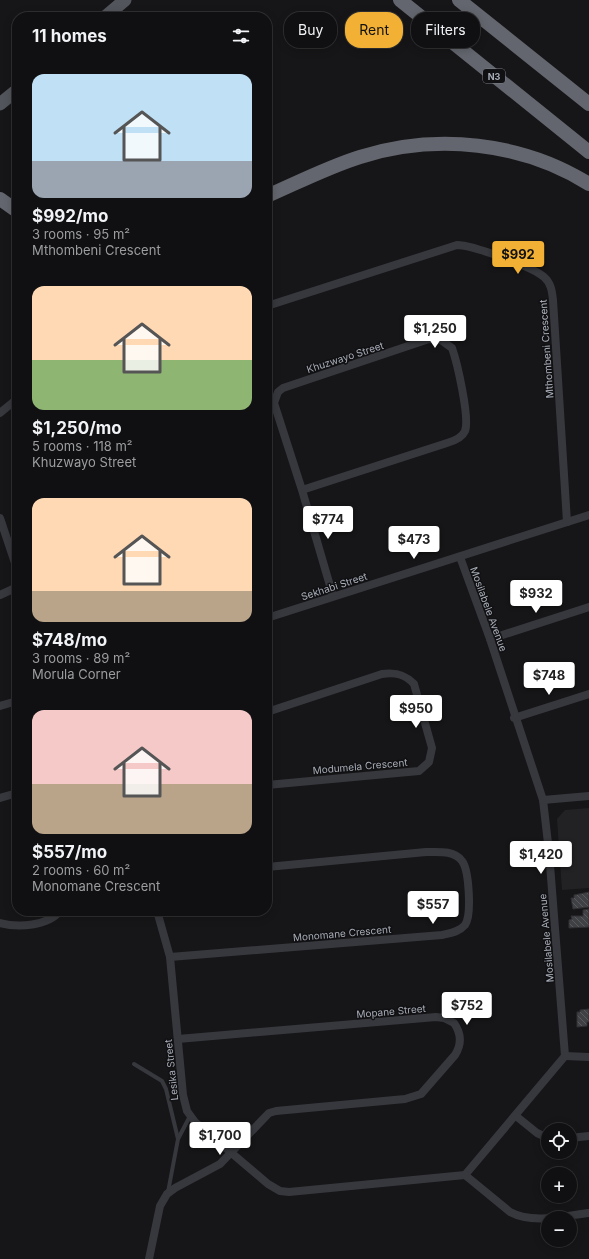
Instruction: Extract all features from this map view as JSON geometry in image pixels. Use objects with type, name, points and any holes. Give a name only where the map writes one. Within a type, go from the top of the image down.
[{"type":"highway","name":"N3","points":[[400,0],[589,152]]},
{"type":"highway","points":[[459,0],[589,104]]},
{"type":"highway","points":[[272,194],[358,157],[410,146],[434,144],[488,147],[515,152],[549,163],[589,184]]},
{"type":"highway","points":[[0,199],[12,207]]},
{"type":"main road","points":[[110,12],[125,0]]},
{"type":"main road","points":[[0,104],[12,94]]},
{"type":"street","name":"Mthombeni Crescent","points":[[272,304],[457,245],[474,247],[539,273],[549,284],[553,300],[567,522]]},
{"type":"street","name":"Khuzwayo Street","points":[[302,490],[447,443],[460,437],[464,431],[466,417],[452,348],[441,340],[429,339],[283,388],[278,392],[274,403],[302,490],[333,596]]},
{"type":"street","points":[[0,413],[12,403]]},
{"type":"street","name":"Sekhabi Street","points":[[272,616],[589,515]]},
{"type":"street","points":[[0,518],[12,553]]},
{"type":"street","name":"Mosilabele Avenue","points":[[460,557],[490,639],[514,718],[543,800],[550,860],[565,1056]]},
{"type":"street","points":[[0,595],[12,590]]},
{"type":"street","points":[[490,639],[589,607]]},
{"type":"street","name":"Modumela Crescent","points":[[272,710],[382,674],[393,672],[401,674],[414,684],[432,748],[429,762],[419,770],[272,785]]},
{"type":"street","points":[[514,718],[589,694]]},
{"type":"street","points":[[0,706],[12,702]]},
{"type":"street","points":[[0,798],[12,794]]},
{"type":"street","points":[[543,800],[589,796]]},
{"type":"street","name":"Monomane Crescent","points":[[170,957],[442,935],[460,930],[469,913],[465,870],[462,861],[447,852],[426,852],[272,867]]},
{"type":"street","points":[[0,923],[19,925],[41,922],[56,916]]},
{"type":"street","name":"Lesika Street","points":[[158,916],[170,957],[183,1095],[187,1111],[195,1122],[231,1153],[268,1184],[280,1191],[289,1192],[465,1175]]},
{"type":"street","name":"Mopane Street","points":[[167,1194],[175,1188],[213,1169],[231,1153],[263,1118],[276,1111],[405,1099],[421,1094],[458,1050],[460,1039],[457,1028],[449,1020],[436,1017],[178,1038]]},
{"type":"street","points":[[589,1058],[565,1056],[465,1175],[517,1216],[533,1218],[589,1213]]},
{"type":"street","points":[[516,1116],[541,1135]]},
{"type":"street","points":[[577,1137],[589,1136]]},
{"type":"street","points":[[149,1259],[160,1206],[167,1194]]},
{"type":"lane","points":[[134,1064],[162,1081],[166,1090],[178,1139]]},
{"type":"lane","points":[[167,1194],[178,1139],[190,1116]]},
{"type":"shaded area","points":[[589,808],[589,888],[562,890],[557,819],[565,810]]},
{"type":"building","points":[[589,892],[589,907],[573,909],[571,898],[574,898],[574,895]]},
{"type":"building","points":[[589,909],[589,927],[569,928],[569,920],[572,919],[571,916],[583,916],[583,910]]},
{"type":"building","points":[[589,1009],[589,1022],[587,1022],[587,1026],[577,1027],[577,1012],[580,1012],[580,1010]]}]
